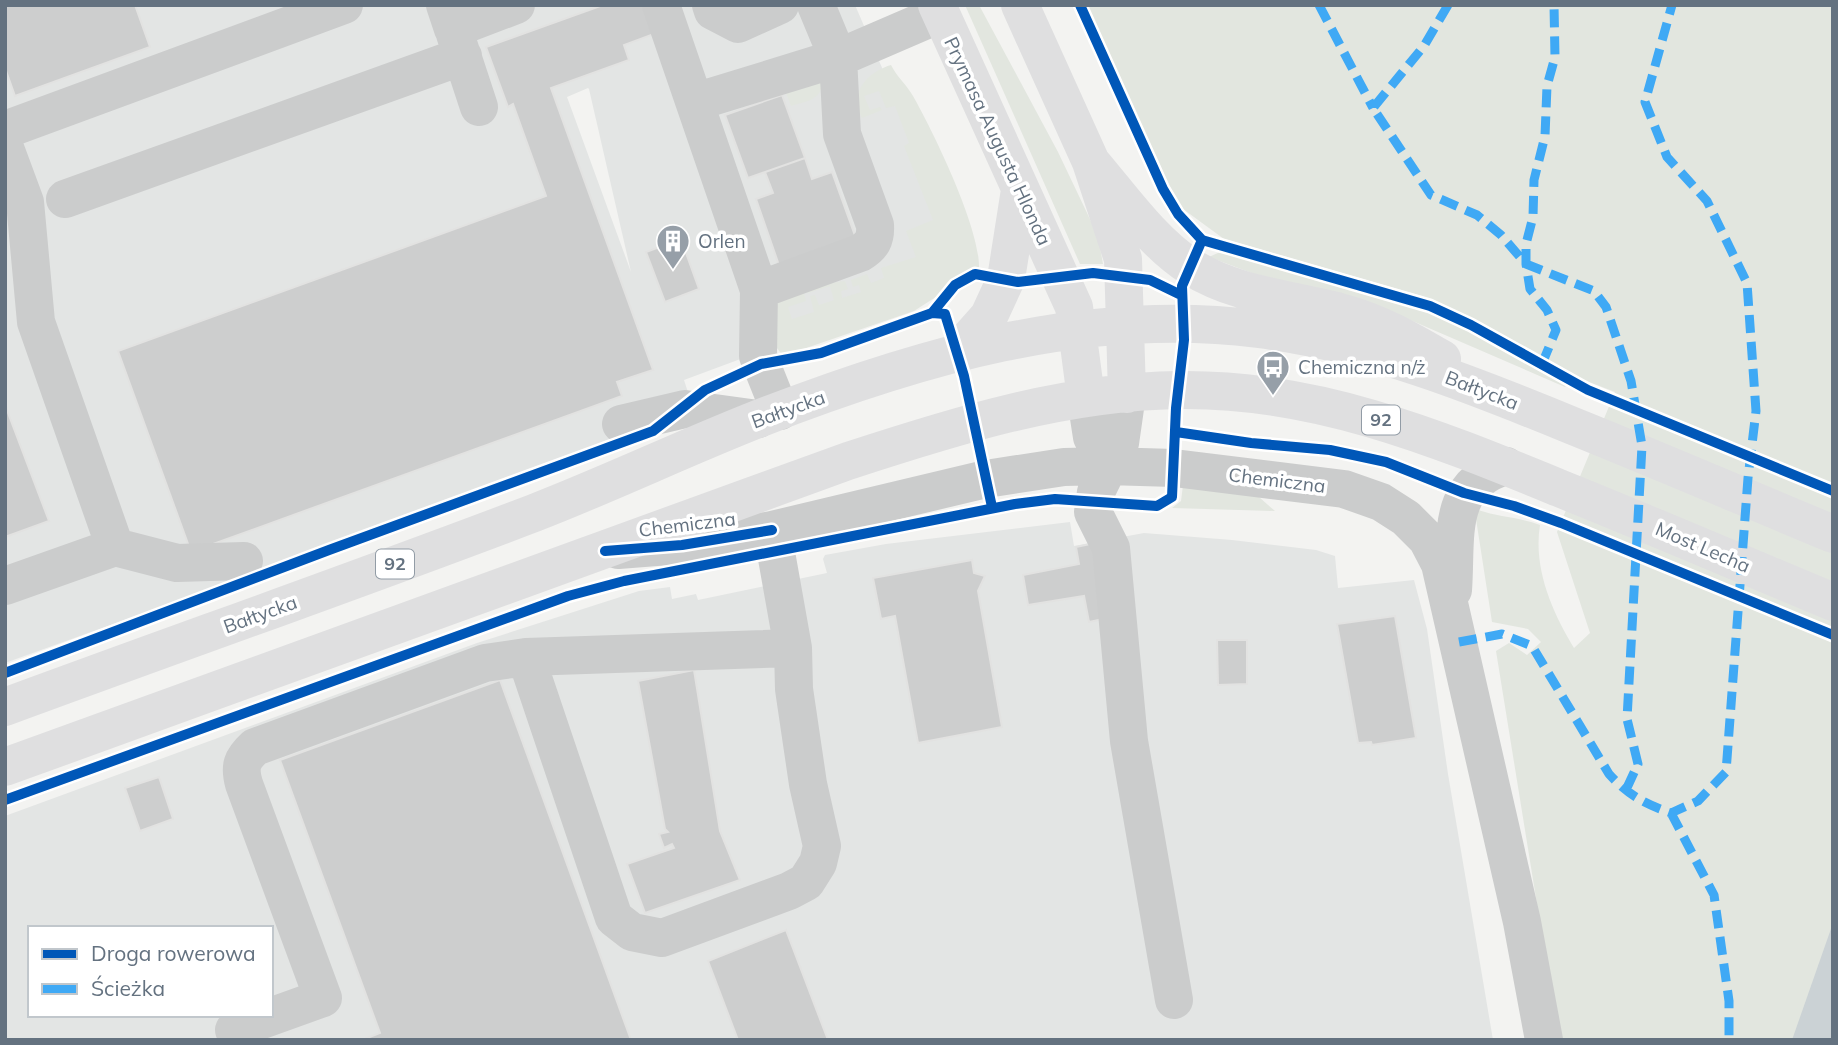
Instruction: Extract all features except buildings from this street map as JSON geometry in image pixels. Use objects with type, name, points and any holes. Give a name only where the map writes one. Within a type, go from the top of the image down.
[{"type":"main road","points":[[1020,5],[1091,162],[1123,259],[1128,394]]},
{"type":"main road","name":"Prymasa Augusta Hlonda","points":[[938,9],[1074,307],[1087,398]]},
{"type":"main road","points":[[1091,162],[1135,214],[1190,267],[1245,289],[1340,312],[1388,327],[1514,402]]},
{"type":"main road","points":[[957,352],[989,316],[1006,279],[1020,190]]},
{"type":"main road","name":"Bałtycka","points":[[5,707],[536,512],[769,415],[957,352],[1079,328],[1207,324],[1299,335],[1366,351],[1441,374],[1514,402],[1833,534]]},
{"type":"main road","name":"92","points":[[5,767],[848,461],[951,427],[1087,398],[1178,390],[1240,394],[1317,405],[1414,430],[1506,466]]},
{"type":"main road","name":"Most Lecha","points":[[1506,466],[1833,601]]},
{"type":"street","points":[[5,130],[344,5]]},
{"type":"street","points":[[65,199],[516,5]]},
{"type":"street","points":[[621,424],[685,409],[769,415],[758,356],[759,290],[661,5]]},
{"type":"street","points":[[711,5],[713,11],[738,24],[780,5]]},
{"type":"street","points":[[759,290],[860,253],[872,246],[876,235],[875,225],[842,134],[838,58],[816,5]]},
{"type":"street","points":[[695,102],[838,58],[938,9]]},
{"type":"street","points":[[454,30],[479,107]]},
{"type":"street","points":[[5,148],[25,202],[36,322],[115,547]]},
{"type":"street","points":[[1128,394],[1119,443],[1095,495],[1093,512],[1111,548],[1129,741],[1174,1000]]},
{"type":"street","points":[[1087,398],[1092,437],[1107,466]]},
{"type":"street","points":[[1452,609],[1458,515],[1464,493],[1486,472],[1506,466]]},
{"type":"street","name":"Chemiczna","points":[[605,551],[682,545],[772,530],[986,479],[1064,467],[1174,468],[1285,480],[1344,489],[1381,502],[1406,518],[1427,539],[1440,564],[1483,760],[1520,910],[1544,1040]]},
{"type":"street","points":[[526,657],[614,918],[632,932],[662,938],[789,891],[806,882],[818,863],[822,846],[807,784],[794,689],[793,648],[772,530]]},
{"type":"street","points":[[5,586],[115,547],[177,563],[244,561]]},
{"type":"street","points":[[273,1016],[323,998],[241,774],[245,757],[255,747],[485,663],[526,657],[793,648]]},
{"type":"street","points":[[234,1030],[270,1017]]},
{"type":"shaded area","points":[[5,5],[855,5],[960,249],[810,333],[684,380],[695,414],[5,663]],"holes":[[[589,89],[631,272],[567,97]]]},
{"type":"shaded area","points":[[965,5],[979,5],[1058,152],[1098,236],[1103,264],[1080,264]]},
{"type":"shaded area","points":[[1087,5],[1833,5],[1833,928],[1793,1040],[1559,1040],[1496,651],[1509,643],[1527,655],[1541,642],[1528,629],[1492,622],[1476,519],[1478,510],[1540,525],[1539,557],[1546,589],[1558,620],[1574,648],[1590,633],[1557,532],[1615,392],[1571,375],[1466,315],[1422,296],[1224,239],[1183,209],[1165,181]]},
{"type":"shaded area","points":[[891,65],[913,96],[954,181],[972,229],[979,268],[956,277],[939,295],[914,311],[783,356],[774,344],[769,309],[802,286],[806,301],[788,307],[792,319],[814,312],[810,296],[815,295],[819,305],[834,300],[830,286],[808,293],[806,286],[845,281],[848,289],[841,291],[842,298],[861,292],[859,285],[853,287],[851,280],[867,274],[871,283],[884,278],[881,268],[916,257],[906,231],[933,220],[904,146],[909,143],[895,106],[886,108],[879,91],[864,96],[870,110],[880,107],[882,110],[862,118],[858,109],[857,101],[862,85],[874,73]]},
{"type":"shaded area","points":[[822,83],[816,97],[791,106],[785,90]]},
{"type":"shaded area","points":[[1220,252],[1421,308],[1485,338],[1568,383],[1565,387],[1394,313],[1265,278],[1209,257]]},
{"type":"shaded area","points":[[1183,485],[1259,497],[1275,511],[1172,508],[1181,501]]},
{"type":"shaded area","points":[[1070,522],[1074,546],[1144,533],[1232,540],[1316,550],[1335,556],[1338,588],[1414,580],[1427,629],[1448,774],[1493,1040],[5,1040],[5,816],[477,643],[639,591],[670,587],[672,599],[696,594],[698,600],[827,573],[823,559],[825,555],[886,544]]},
{"type":"shaded area","points":[[1833,923],[1833,1040],[1792,1040]]},
{"type":"marked path","points":[[1319,5],[1373,108]]},
{"type":"marked path","points":[[1448,5],[1424,46],[1373,108],[1431,195],[1477,215],[1501,235],[1526,264],[1594,291],[1606,307],[1631,381],[1642,446],[1627,719],[1638,764],[1625,792]]},
{"type":"marked path","points":[[1542,364],[1556,330],[1547,310],[1530,289],[1526,244],[1533,217],[1534,180],[1545,136],[1547,86],[1555,57],[1554,5]]},
{"type":"marked path","points":[[1459,642],[1502,634],[1532,646],[1609,774],[1623,788],[1645,802],[1671,813],[1698,801],[1726,772],[1748,478],[1756,411],[1747,283],[1707,201],[1667,157],[1645,102],[1672,5]]},
{"type":"marked path","points":[[1671,813],[1714,895],[1729,1001],[1729,1040]]},
{"type":"cycle path","points":[[1080,5],[1163,189],[1178,214],[1202,240],[1430,306],[1471,325],[1588,390],[1833,491]]},
{"type":"cycle path","points":[[5,800],[568,596],[624,581],[1015,504],[1055,499],[1157,506],[1172,497],[1176,408],[1184,340],[1182,286],[1202,240]]},
{"type":"cycle path","points":[[932,313],[955,285],[975,274],[1018,282],[1093,273],[1150,280],[1181,295]]},
{"type":"cycle path","points":[[5,673],[653,431],[705,390],[761,364],[821,353],[932,313],[945,314],[964,376],[992,507]]},
{"type":"cycle path","points":[[1176,432],[1251,443],[1330,450],[1386,462],[1464,493],[1514,506],[1561,523],[1833,635]]},
{"type":"cycle path","points":[[605,551],[682,545],[772,530]]},
{"type":"place","name":"Orlen","points":[[673,271]]},
{"type":"place","name":"Chemiczna n/ż","points":[[1273,397]]}]
